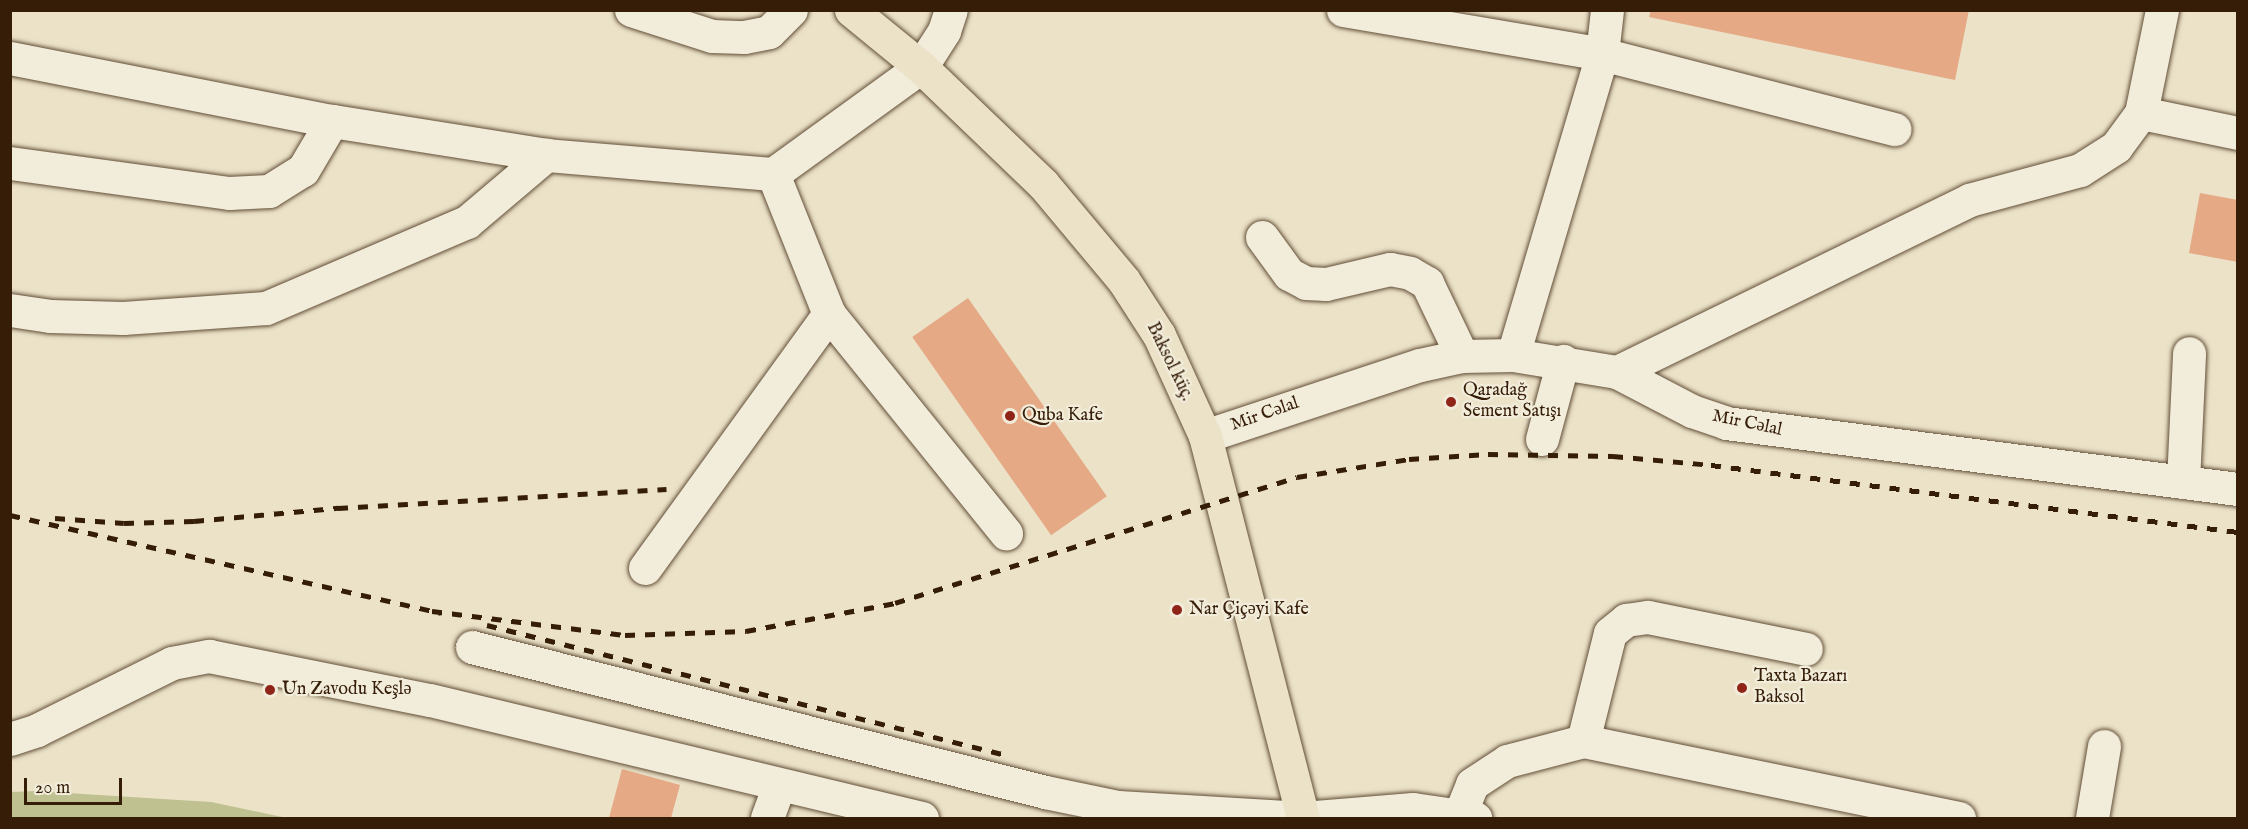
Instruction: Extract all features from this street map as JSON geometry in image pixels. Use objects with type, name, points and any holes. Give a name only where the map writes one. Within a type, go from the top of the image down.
[{"type":"main road","name":"Baksol küç.","points":[[851,10],[921,67],[1042,184],[1117,272],[1159,335],[1205,436],[1303,818]]},
{"type":"street","points":[[631,10],[712,36],[744,37],[769,32],[791,10]]},
{"type":"street","points":[[10,58],[332,122],[546,154],[773,174],[921,67],[944,31],[951,10]]},
{"type":"street","points":[[1343,10],[1602,54],[1895,129]]},
{"type":"street","points":[[1513,355],[1602,54],[1607,10]]},
{"type":"street","points":[[1617,372],[1969,200],[2080,170],[2116,147],[2141,113],[2162,10]]},
{"type":"street","points":[[2141,113],[2238,133]]},
{"type":"street","points":[[10,163],[230,193],[269,191],[303,170],[332,122]]},
{"type":"street","points":[[10,310],[50,316],[123,318],[266,309],[467,222],[546,154]]},
{"type":"street","points":[[773,174],[829,314],[1006,533]]},
{"type":"street","points":[[1262,237],[1289,274],[1306,283],[1326,284],[1390,269],[1410,273],[1427,283],[1462,356]]},
{"type":"street","points":[[645,568],[829,314]]},
{"type":"street","points":[[2183,482],[2189,353]]},
{"type":"street","name":"Mir Cəlal","points":[[1205,436],[1420,364],[1462,356],[1513,355],[1563,361],[1617,372],[1692,411],[1726,423],[2238,489]]},
{"type":"street","points":[[1542,439],[1563,361]]},
{"type":"street","points":[[1583,741],[1610,633],[1626,620],[1648,617],[1806,649]]},
{"type":"street","points":[[472,647],[1045,792],[1118,807],[1303,818],[1413,808],[1467,816],[1472,784],[1506,760],[1583,741],[1959,819]]},
{"type":"street","points":[[10,739],[37,730],[171,663],[209,656],[430,700],[922,819]]},
{"type":"street","points":[[2092,819],[2104,746]]},
{"type":"street","points":[[767,819],[779,785]]},
{"type":"green space","points":[[35,791],[211,802],[287,818],[11,818],[11,792]]},
{"type":"building","points":[[1651,10],[1969,10],[1955,80],[1649,17]]},
{"type":"building","points":[[2200,193],[2238,200],[2238,262],[2189,253]]},
{"type":"building","name":"Quba Kafe","points":[[968,298],[1107,496],[1051,535],[912,337]]},
{"type":"building","points":[[622,769],[680,785],[671,818],[609,818]]},
{"type":"railway","points":[[432,611],[625,635],[746,631],[895,603],[1297,477],[1409,459],[1488,454],[1613,456],[1711,465],[2238,532]]},
{"type":"railway","points":[[55,518],[124,523],[194,521],[338,508],[666,489]]},
{"type":"railway","points":[[10,515],[441,613]]},
{"type":"railway","points":[[487,625],[1002,754]]},
{"type":"place","name":"Qaradağ Sement Satışı","points":[[1451,402]]},
{"type":"place","name":"Quba Kafe","points":[[1010,416]]},
{"type":"place","name":"Nar Çiçəyi Kafe","points":[[1177,610]]},
{"type":"place","name":"Taxta Bazarı Baksol","points":[[1742,688]]},
{"type":"place","name":"Un Zavodu Keşlə","points":[[270,690]]}]
